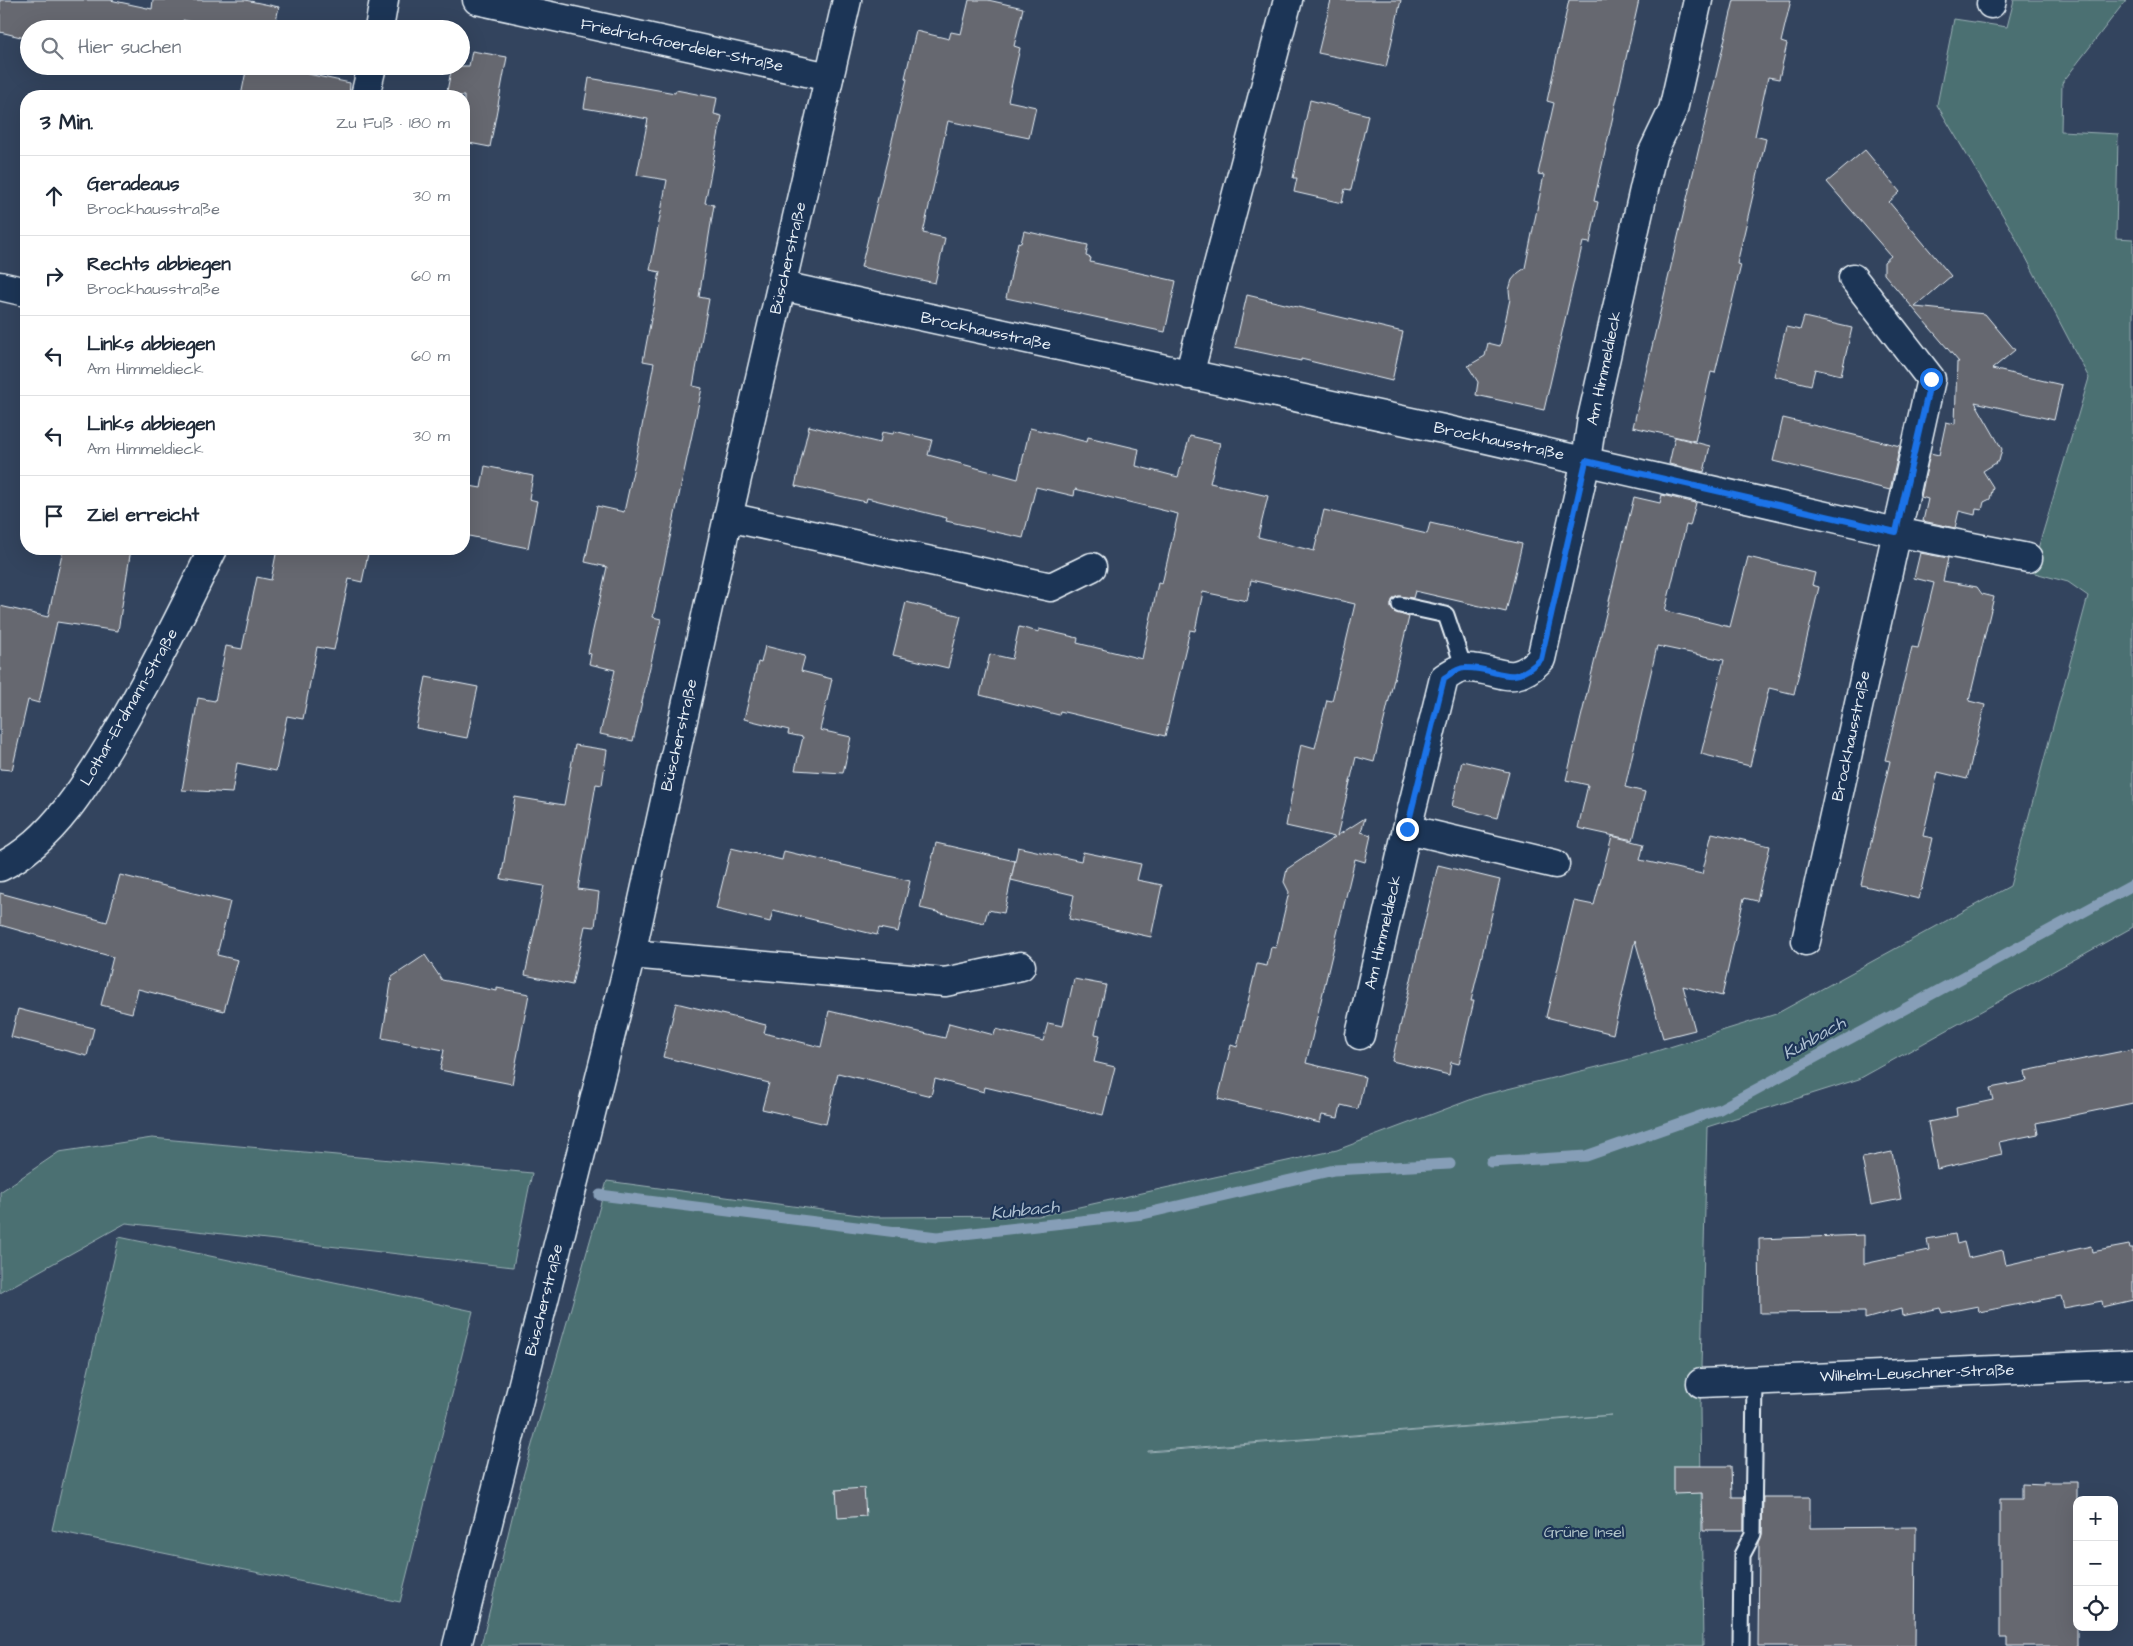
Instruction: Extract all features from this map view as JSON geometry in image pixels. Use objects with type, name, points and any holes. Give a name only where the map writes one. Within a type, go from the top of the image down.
[{"type":"street","points":[[380,20],[384,0]]},
{"type":"street","name":"Friedrich-Goerdeler-Straße","points":[[477,0],[829,77]]},
{"type":"street","name":"Büscherstraße","points":[[457,1646],[631,954],[728,517],[847,0]]},
{"type":"street","points":[[1189,375],[1288,0]]},
{"type":"street","name":"Am Himmeldieck","points":[[1360,1035],[1444,678],[1464,668],[1517,677],[1530,670],[1541,659],[1586,461],[1592,418],[1652,154],[1674,110],[1698,0]]},
{"type":"street","points":[[366,90],[370,75]]},
{"type":"street","name":"Brockhausstraße","points":[[1806,941],[1931,379],[1853,278]]},
{"type":"street","points":[[0,286],[20,291]]},
{"type":"street","name":"Brockhausstraße","points":[[782,286],[1586,461],[1896,532],[2028,558]]},
{"type":"street","points":[[728,517],[1051,587],[1092,567]]},
{"type":"street","name":"Lothar-Erdmann-Straße","points":[[0,867],[29,847],[47,831],[77,796],[141,690],[210,555]]},
{"type":"street","points":[[1407,829],[1555,864]]},
{"type":"street","points":[[631,954],[945,982],[1021,966]]},
{"type":"street","name":"Wilhelm-Leuschner-Straße","points":[[1701,1384],[2133,1364]]},
{"type":"lane","points":[[1400,605],[1446,615],[1464,668]]},
{"type":"lane","points":[[1741,1646],[1742,1556],[1753,1534],[1755,1380]]},
{"type":"green space","name":"Grüne Insel","points":[[2014,0],[2126,0],[2062,83],[2061,131],[2118,134],[2116,238],[2133,239],[2133,927],[1859,1079],[1707,1127],[1700,1408],[1703,1646],[481,1646],[516,1501],[607,1181],[874,1217],[1038,1216],[1337,1150],[1483,1095],[1634,1058],[1776,1014],[2010,886],[2088,596],[2068,582],[2031,572],[2089,378],[2011,229],[1937,105],[1954,19],[2007,27]],"holes":[[[1612,1415],[1556,1420],[1148,1452]]]},
{"type":"green space","points":[[152,1138],[532,1173],[513,1267],[126,1223],[0,1293],[0,1192],[59,1152]]},
{"type":"green space","points":[[119,1237],[473,1311],[400,1602],[52,1530]]},
{"type":"building","points":[[0,0],[110,0],[152,9],[153,0],[245,0],[279,7],[276,20],[20,20],[20,37],[0,32]]},
{"type":"building","points":[[969,0],[988,0],[1023,8],[1014,46],[1020,48],[1008,101],[1036,107],[1029,138],[948,121],[923,233],[945,238],[935,283],[861,267],[907,79],[905,78],[916,31],[949,39],[951,32],[961,34]]},
{"type":"building","points":[[1331,0],[1401,0],[1386,67],[1318,53]]},
{"type":"building","points":[[1569,0],[1639,0],[1594,201],[1598,202],[1590,243],[1583,242],[1544,410],[1476,395],[1478,382],[1468,366],[1485,356],[1488,343],[1500,346],[1512,280],[1525,268],[1544,175],[1538,174],[1554,103],[1547,101]]},
{"type":"building","points":[[1734,0],[1791,0],[1781,42],[1787,44],[1779,79],[1768,77],[1755,136],[1766,139],[1737,264],[1741,265],[1715,373],[1711,372],[1695,441],[1633,427]]},
{"type":"building","points":[[472,51],[507,57],[490,147],[470,143],[470,90],[447,90],[450,75],[470,75]]},
{"type":"building","points":[[245,75],[313,75],[350,83],[349,90],[242,90]]},
{"type":"building","points":[[589,78],[675,93],[676,90],[717,98],[714,114],[722,116],[705,203],[714,205],[699,297],[709,299],[693,386],[702,388],[653,617],[661,619],[633,741],[600,734],[615,670],[589,664],[591,654],[588,653],[607,567],[585,562],[597,506],[624,512],[637,453],[654,363],[643,361],[660,272],[650,270],[667,180],[637,175],[648,119],[584,108]]},
{"type":"building","points":[[1310,100],[1368,115],[1351,190],[1345,189],[1342,203],[1294,192],[1297,178],[1293,178]]},
{"type":"building","points":[[1865,150],[1900,192],[1889,202],[1951,276],[1915,307],[1985,314],[2015,350],[1992,369],[2062,385],[2054,420],[1975,402],[2002,449],[1999,461],[1983,471],[1993,487],[1990,499],[1984,502],[1982,510],[1976,509],[1975,515],[1959,511],[1955,528],[1923,521],[1928,499],[1921,497],[1930,453],[1939,455],[1946,422],[1955,424],[1957,362],[1959,362],[1884,274],[1884,262],[1891,256],[1827,182]]},
{"type":"building","points":[[1024,231],[1088,245],[1086,256],[1091,258],[1090,262],[1176,281],[1165,332],[1006,298],[1018,242],[1021,243]]},
{"type":"building","points":[[1247,295],[1403,332],[1392,381],[1301,359],[1301,361],[1235,347]]},
{"type":"building","points":[[1804,317],[1852,328],[1841,375],[1815,369],[1811,385],[1774,376],[1786,327],[1800,330]]},
{"type":"building","points":[[1783,418],[1900,446],[1890,490],[1773,461]]},
{"type":"building","points":[[809,426],[880,443],[882,432],[893,434],[894,431],[932,440],[928,455],[1018,479],[1030,428],[1087,442],[1088,437],[1139,449],[1136,466],[1178,477],[1190,436],[1220,443],[1210,483],[1268,496],[1258,537],[1314,551],[1324,510],[1427,534],[1430,523],[1522,544],[1506,612],[1415,591],[1413,598],[1398,596],[1391,603],[1391,608],[1394,612],[1409,617],[1374,762],[1356,757],[1337,836],[1365,818],[1361,832],[1371,835],[1365,862],[1355,859],[1306,1063],[1365,1077],[1358,1109],[1341,1105],[1338,1118],[1322,1115],[1320,1123],[1218,1099],[1231,1045],[1237,1047],[1257,964],[1267,966],[1271,947],[1276,948],[1289,892],[1284,882],[1287,869],[1335,837],[1286,826],[1301,744],[1315,748],[1327,700],[1332,701],[1355,604],[1251,580],[1247,601],[1203,592],[1195,631],[1190,630],[1165,736],[1060,711],[1059,715],[980,695],[990,654],[1012,659],[1019,627],[1039,632],[1039,629],[1078,638],[1077,643],[1142,659],[1158,583],[1162,584],[1178,514],[1075,489],[1074,496],[1036,487],[1023,538],[946,521],[947,518],[867,498],[866,502],[795,486]]},
{"type":"building","points":[[1675,437],[1710,446],[1704,472],[1669,464]]},
{"type":"building","points":[[485,466],[533,476],[529,499],[537,501],[528,548],[470,536],[470,486],[481,488]]},
{"type":"building","points":[[1662,495],[1696,503],[1690,526],[1686,525],[1665,611],[1730,627],[1748,557],[1815,573],[1812,585],[1819,587],[1794,694],[1769,688],[1750,766],[1701,754],[1724,660],[1657,646],[1625,787],[1645,792],[1633,840],[1578,828],[1588,785],[1566,780],[1634,497],[1660,503]]},
{"type":"building","points":[[1920,553],[1948,558],[1943,581],[1977,587],[1982,594],[1994,597],[1969,701],[1985,705],[1967,779],[1938,772],[1923,836],[1933,838],[1919,899],[1861,885],[1890,761],[1885,760],[1912,647],[1918,648],[1934,583],[1914,578]]},
{"type":"building","points":[[62,555],[130,555],[118,631],[57,622],[39,703],[28,700],[12,770],[0,769],[0,606],[48,617]]},
{"type":"building","points":[[276,555],[368,555],[362,582],[349,579],[334,650],[317,647],[303,719],[287,716],[276,771],[237,763],[232,793],[182,790],[198,698],[215,701],[226,646],[242,649],[257,577],[271,580]]},
{"type":"building","points":[[906,602],[961,616],[948,668],[893,655]]},
{"type":"building","points":[[765,646],[805,656],[801,671],[832,679],[820,730],[851,737],[843,773],[795,770],[803,737],[788,734],[789,730],[744,719],[758,662],[761,663]]},
{"type":"building","points":[[426,677],[478,687],[467,738],[416,728]]},
{"type":"building","points":[[575,745],[607,750],[602,785],[596,784],[578,889],[599,892],[595,927],[585,926],[572,985],[525,975],[544,886],[501,879],[515,797],[564,805]]},
{"type":"building","points":[[1462,761],[1509,772],[1497,818],[1452,806]]},
{"type":"building","points":[[1712,833],[1770,846],[1757,901],[1744,898],[1722,996],[1683,986],[1695,1030],[1663,1038],[1635,940],[1613,1034],[1546,1017],[1574,901],[1594,905],[1612,836],[1644,844],[1640,860],[1702,874]]},
{"type":"building","points":[[936,843],[1015,861],[1004,913],[988,910],[984,923],[920,908]]},
{"type":"building","points":[[1018,847],[1081,861],[1083,852],[1141,864],[1137,880],[1162,885],[1151,937],[1069,919],[1074,895],[1011,880]]},
{"type":"building","points":[[731,848],[782,860],[784,851],[910,881],[898,932],[879,928],[877,935],[773,910],[770,922],[716,909]]},
{"type":"building","points":[[1438,865],[1500,880],[1471,1001],[1474,1001],[1459,1064],[1451,1062],[1449,1075],[1392,1061]]},
{"type":"building","points":[[120,875],[230,902],[217,955],[238,960],[224,1011],[138,989],[132,1013],[101,1005],[113,957],[0,925],[0,893],[107,922]]},
{"type":"building","points":[[425,955],[442,980],[497,991],[497,988],[529,994],[512,1084],[440,1070],[444,1050],[382,1038],[392,977]]},
{"type":"building","points":[[1074,979],[1106,985],[1095,1034],[1100,1035],[1094,1062],[1115,1067],[1103,1115],[985,1087],[984,1092],[935,1079],[931,1096],[838,1073],[826,1124],[762,1109],[769,1083],[663,1057],[676,1003],[766,1025],[764,1033],[821,1047],[829,1011],[945,1038],[949,1023],[994,1035],[996,1029],[1043,1041],[1048,1023],[1063,1026]]},
{"type":"building","points":[[18,1009],[94,1028],[87,1056],[11,1037]]},
{"type":"building","points":[[2133,1049],[2133,1103],[2036,1123],[2038,1134],[1999,1142],[2002,1154],[1937,1169],[1928,1122],[1957,1116],[1956,1108],[1993,1100],[1990,1088],[2027,1081],[2025,1071]]},
{"type":"building","points":[[1892,1152],[1901,1199],[1871,1205],[1862,1158]]},
{"type":"building","points":[[1955,1234],[1957,1244],[1964,1242],[1968,1258],[2003,1250],[2006,1265],[2091,1246],[2092,1252],[2129,1245],[2130,1248],[2133,1248],[2133,1300],[2103,1307],[2102,1301],[2064,1308],[2061,1296],[1979,1312],[1978,1306],[1942,1313],[1940,1308],[1902,1316],[1901,1309],[1865,1319],[1865,1312],[1760,1313],[1759,1239],[1864,1235],[1864,1264],[1929,1250],[1927,1239]]},
{"type":"building","points":[[1674,1466],[1731,1466],[1732,1497],[1744,1497],[1744,1530],[1703,1530],[1702,1493],[1674,1494]]},
{"type":"building","points":[[2043,1482],[2077,1482],[2077,1496],[2073,1496],[2073,1631],[2077,1631],[2077,1646],[2007,1646],[2007,1638],[2000,1638],[2000,1499],[2022,1499],[2022,1484],[2043,1485]]},
{"type":"building","points":[[864,1488],[866,1516],[838,1518],[836,1490]]},
{"type":"building","points":[[1763,1497],[1810,1497],[1810,1528],[1916,1527],[1915,1646],[1758,1646],[1759,1542],[1762,1534]]},
{"type":"waterway","name":"Kuhbach","points":[[1491,1162],[1586,1156],[1720,1109],[2133,885]]},
{"type":"waterway","name":"Kuhbach","points":[[600,1195],[937,1237],[1143,1214],[1334,1170],[1450,1164]]},
{"type":"route","points":[[1407,829],[1444,678],[1464,668],[1517,677],[1530,670],[1541,659],[1586,461],[1896,532],[1931,379]]}]
